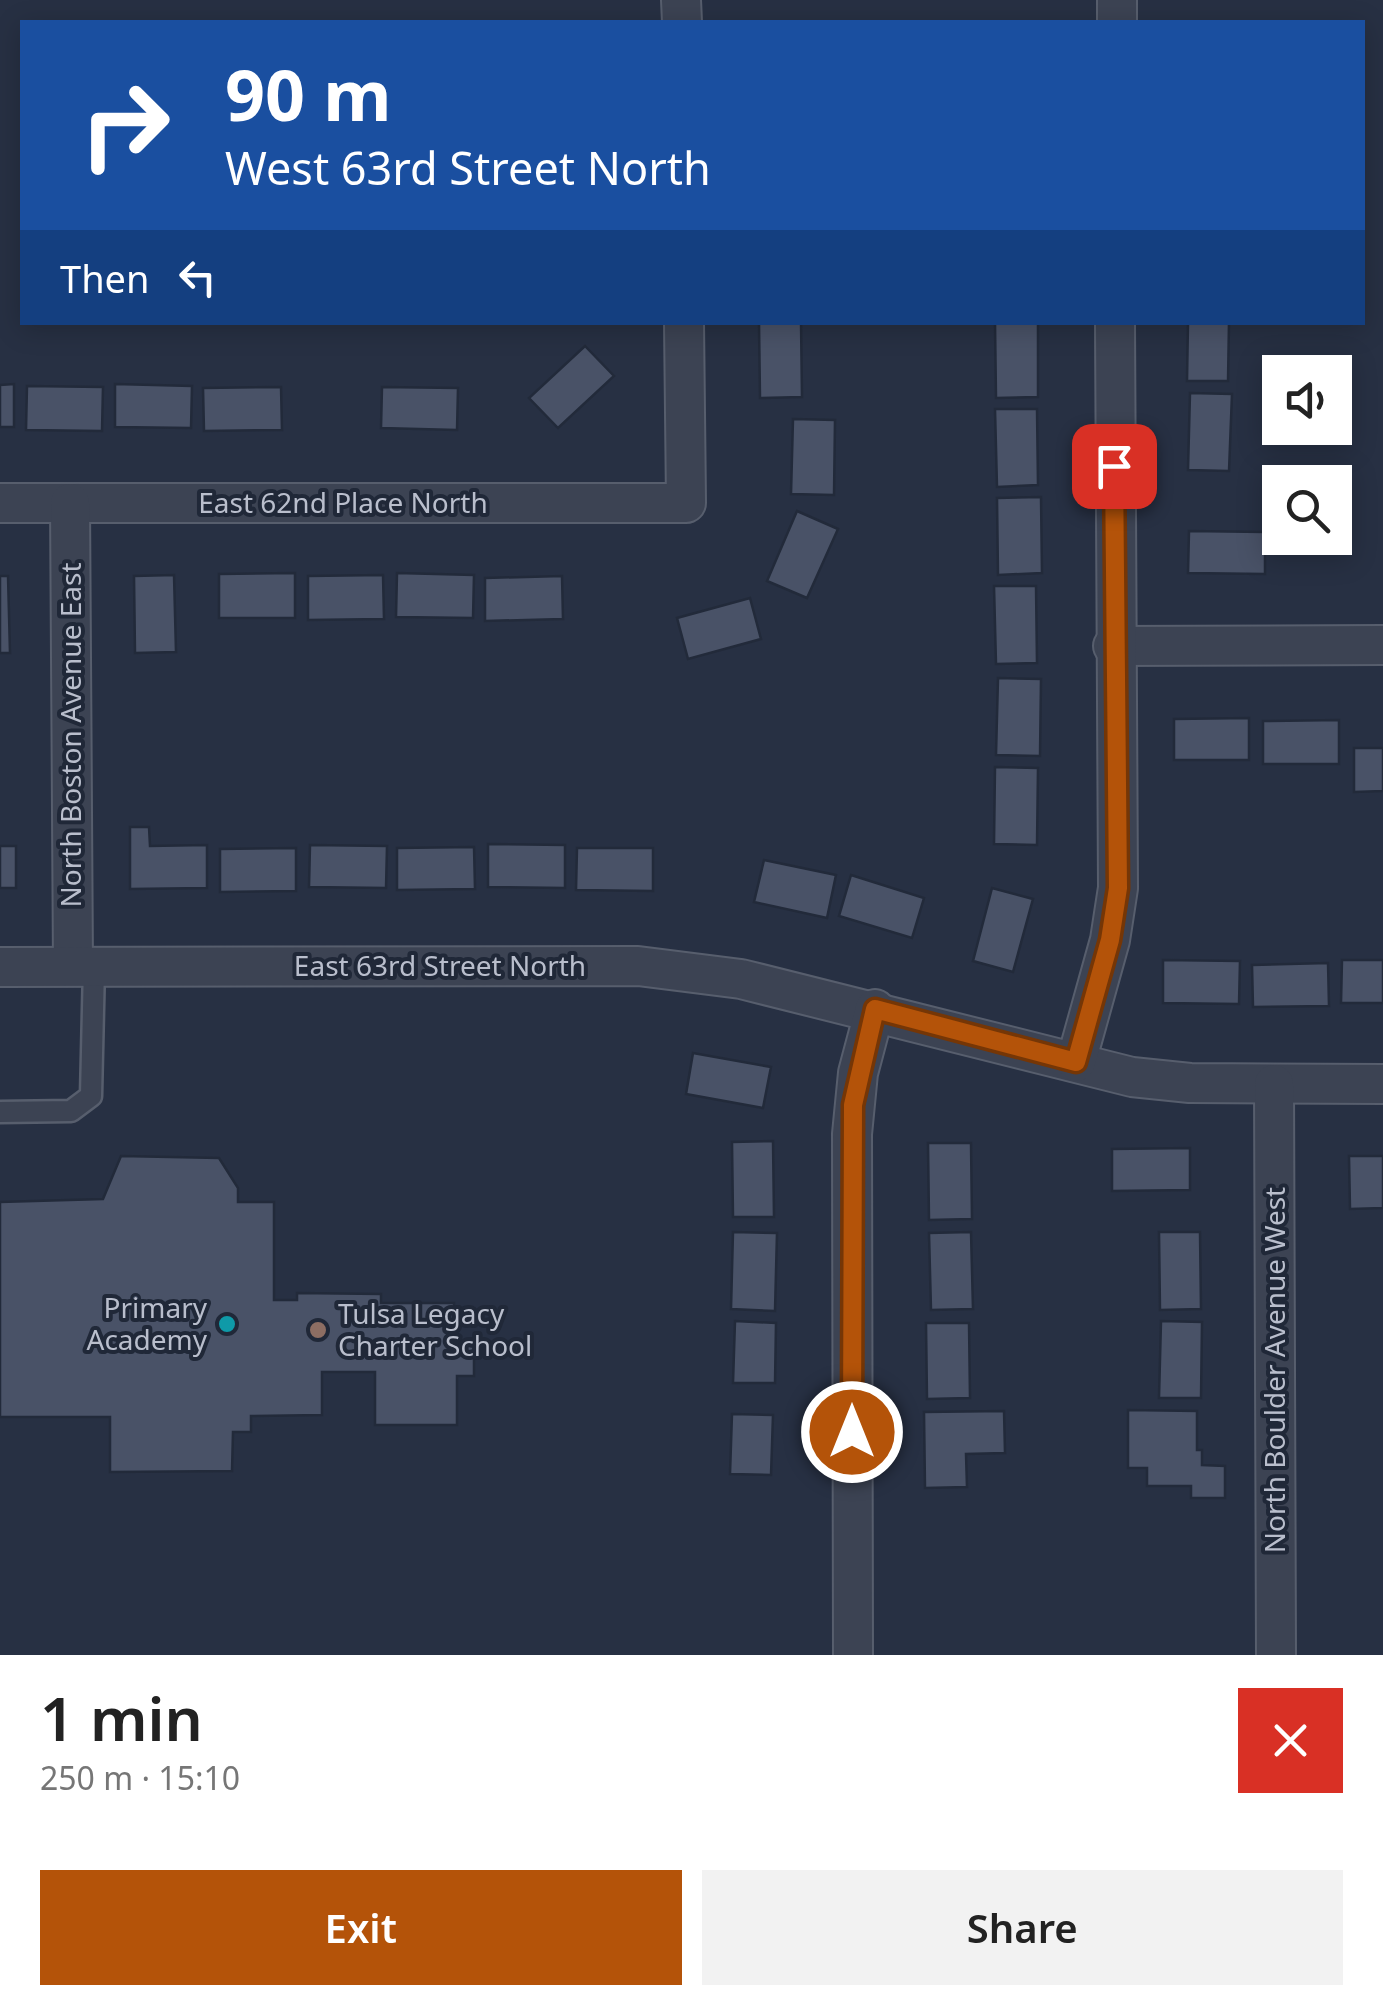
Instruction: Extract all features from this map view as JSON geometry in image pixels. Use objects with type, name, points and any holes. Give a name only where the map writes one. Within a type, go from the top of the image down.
[{"type":"street","name":"East 62nd Place North","points":[[0,502],[686,503],[684,325]]},
{"type":"street","points":[[1076,1062],[1110,940],[1118,888],[1113,646],[1115,325]]},
{"type":"street","name":"North Boston Avenue East","points":[[70,503],[83,966]]},
{"type":"street","points":[[1113,646],[1383,645]]},
{"type":"street","name":"East 63rd Street North","points":[[0,967],[638,966],[741,978],[1076,1062],[1171,1081],[1383,1084]]},
{"type":"street","points":[[853,1655],[852,1134],[858,1072],[875,1009]]},
{"type":"street","name":"North Boulder Avenue West","points":[[1274,1084],[1276,1655]]},
{"type":"lane","points":[[0,1112],[71,1111],[91,1096],[83,966]]},
{"type":"building","points":[[759,325],[801,325],[802,397],[760,398]]},
{"type":"building","points":[[995,325],[1038,325],[1038,397],[996,398]]},
{"type":"building","points":[[1188,325],[1229,325],[1228,381],[1187,381]]},
{"type":"building","points":[[585,346],[614,376],[558,428],[529,398]]},
{"type":"building","points":[[14,384],[14,427],[0,427],[0,385]]},
{"type":"building","points":[[115,384],[192,386],[191,428],[115,427]]},
{"type":"building","points":[[27,386],[103,387],[102,431],[26,430]]},
{"type":"building","points":[[281,387],[282,430],[204,431],[203,388]]},
{"type":"building","points":[[382,387],[458,388],[457,430],[381,428]]},
{"type":"building","points":[[1190,393],[1232,394],[1229,471],[1188,470]]},
{"type":"building","points":[[995,409],[1037,409],[1038,485],[997,487]]},
{"type":"building","points":[[793,419],[835,420],[834,495],[791,494]]},
{"type":"building","points":[[1041,497],[1042,573],[998,575],[997,498]]},
{"type":"building","points":[[797,511],[838,529],[807,598],[767,581]]},
{"type":"building","points":[[1189,531],[1262,532],[1265,574],[1188,573]]},
{"type":"building","points":[[295,573],[295,618],[219,618],[219,574]]},
{"type":"building","points":[[397,573],[474,575],[473,618],[396,617]]},
{"type":"building","points":[[174,575],[176,652],[135,653],[134,576]]},
{"type":"building","points":[[383,575],[384,619],[308,620],[308,576]]},
{"type":"building","points":[[0,576],[8,576],[10,653],[0,653]]},
{"type":"building","points":[[562,576],[563,619],[485,621],[485,578]]},
{"type":"building","points":[[994,586],[1036,586],[1037,663],[996,664]]},
{"type":"building","points":[[750,598],[761,639],[688,659],[677,618]]},
{"type":"building","points":[[998,678],[1041,679],[1040,756],[996,755]]},
{"type":"building","points":[[1249,718],[1249,760],[1174,760],[1174,719]]},
{"type":"building","points":[[1339,720],[1339,764],[1263,764],[1263,721]]},
{"type":"building","points":[[1354,748],[1383,748],[1383,791],[1354,792]]},
{"type":"building","points":[[995,767],[1038,768],[1037,845],[994,844]]},
{"type":"building","points":[[130,827],[149,827],[150,846],[207,845],[207,888],[130,889]]},
{"type":"building","points":[[488,844],[565,845],[565,888],[488,887]]},
{"type":"building","points":[[310,845],[387,846],[386,888],[309,887]]},
{"type":"building","points":[[0,846],[16,846],[16,888],[0,888]]},
{"type":"building","points":[[474,847],[475,889],[397,890],[397,848]]},
{"type":"building","points":[[296,848],[296,891],[220,892],[220,849]]},
{"type":"building","points":[[577,848],[653,848],[653,891],[576,890]]},
{"type":"building","points":[[764,860],[836,875],[827,918],[754,902]]},
{"type":"building","points":[[851,875],[924,898],[912,938],[839,916]]},
{"type":"building","points":[[992,888],[1033,899],[1013,972],[973,961]]},
{"type":"building","points":[[1163,960],[1240,961],[1239,1004],[1163,1003]]},
{"type":"building","points":[[1342,960],[1383,960],[1383,1003],[1341,1003]]},
{"type":"building","points":[[1328,963],[1329,1006],[1253,1007],[1252,965]]},
{"type":"building","points":[[693,1053],[771,1067],[763,1108],[686,1094]]},
{"type":"building","points":[[773,1141],[774,1217],[733,1217],[732,1142]]},
{"type":"building","points":[[928,1143],[971,1143],[972,1219],[929,1220]]},
{"type":"building","points":[[1190,1148],[1190,1190],[1112,1191],[1112,1149]]},
{"type":"building","name":"Primary Academy","points":[[121,1156],[219,1158],[238,1188],[238,1202],[274,1202],[274,1300],[297,1300],[297,1293],[381,1294],[381,1303],[454,1303],[454,1346],[474,1346],[474,1376],[457,1376],[457,1425],[375,1425],[375,1372],[322,1372],[322,1415],[251,1416],[251,1432],[233,1432],[232,1471],[110,1472],[110,1417],[0,1417],[0,1202],[103,1199]]},
{"type":"building","points":[[1349,1156],[1383,1156],[1383,1208],[1350,1209]]},
{"type":"building","points":[[733,1232],[777,1233],[775,1311],[731,1309]]},
{"type":"building","points":[[971,1232],[973,1309],[931,1310],[929,1233]]},
{"type":"building","points":[[1159,1232],[1200,1232],[1201,1309],[1160,1310]]},
{"type":"building","points":[[735,1321],[776,1323],[775,1383],[733,1383]]},
{"type":"building","points":[[1161,1321],[1202,1322],[1201,1398],[1159,1398]]},
{"type":"building","points":[[926,1323],[969,1323],[970,1398],[927,1399]]},
{"type":"building","points":[[1128,1410],[1197,1411],[1197,1450],[1202,1450],[1202,1465],[1225,1466],[1225,1498],[1191,1498],[1191,1486],[1147,1486],[1147,1468],[1128,1468]]},
{"type":"building","points":[[1004,1411],[1005,1453],[966,1454],[967,1487],[925,1488],[924,1412]]},
{"type":"building","points":[[732,1414],[773,1415],[771,1475],[730,1474]]},
{"type":"place","name":"Primary Academy","points":[[227,1324]]},
{"type":"place","name":"Tulsa Legacy Charter School","points":[[318,1330]]},
{"type":"route","points":[[852,1432],[853,1105],[875,1009],[1076,1062],[1110,940],[1118,888],[1114,466]]}]
